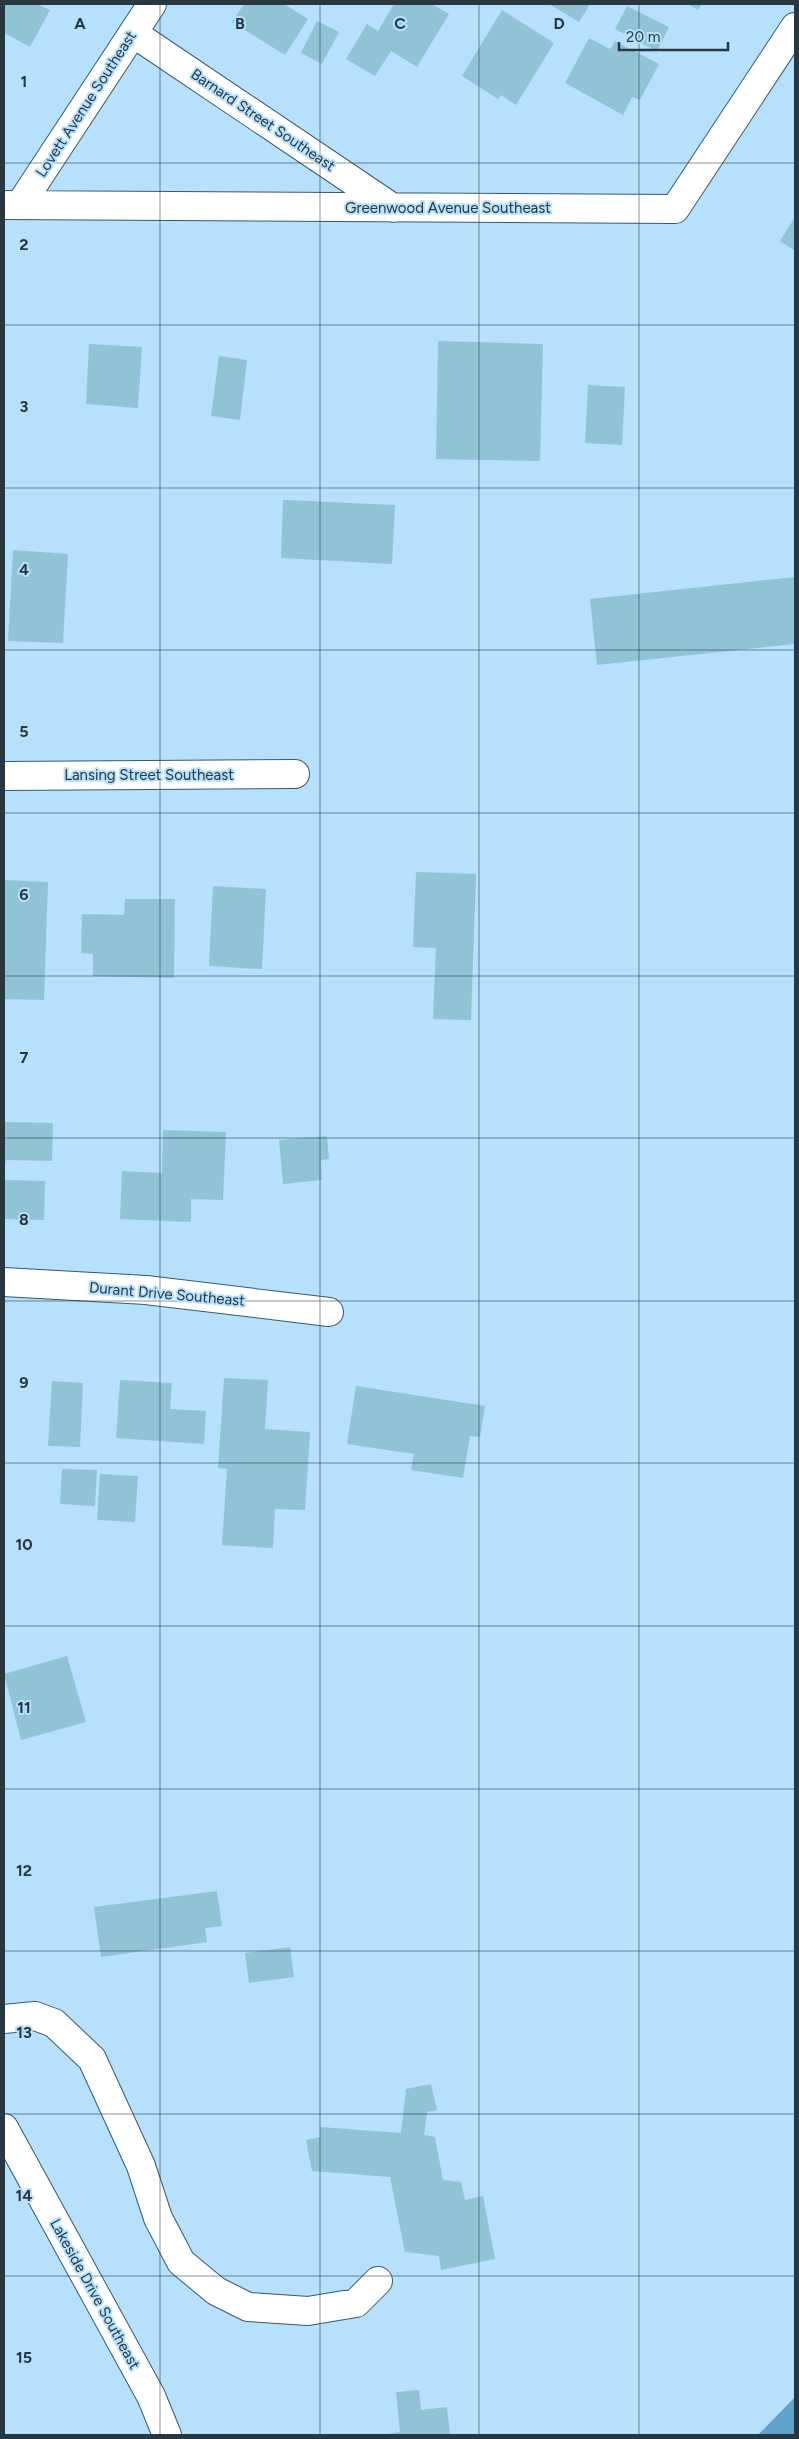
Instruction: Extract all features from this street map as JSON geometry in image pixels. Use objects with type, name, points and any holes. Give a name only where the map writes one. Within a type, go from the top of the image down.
[{"type":"street","name":"Lovett Avenue Southeast","points":[[12,205],[152,4]]},
{"type":"street","name":"Greenwood Avenue Southeast","points":[[12,205],[675,208],[795,27]]},
{"type":"street","name":"Barnard Street Southeast","points":[[133,33],[393,208]]},
{"type":"street","name":"Lansing Street Southeast","points":[[4,776],[295,774]]},
{"type":"street","name":"Durant Drive Southeast","points":[[4,1282],[146,1290],[329,1312]]},
{"type":"street","points":[[4,2019],[35,2016],[54,2023],[92,2059],[141,2166],[162,2227],[181,2262],[216,2291],[248,2307],[308,2311],[356,2302],[378,2281]]},
{"type":"street","name":"Lakeside Drive Southeast","points":[[4,2128],[150,2396],[167,2435]]},
{"type":"water","points":[[795,2397],[795,2435],[758,2435]]},
{"type":"building","points":[[4,4],[37,4],[50,10],[30,47],[4,33]]},
{"type":"building","points":[[244,4],[284,4],[308,19],[285,55],[232,22]]},
{"type":"building","points":[[394,4],[432,4],[449,14],[417,67],[391,51],[375,76],[346,59],[367,24],[378,31]]},
{"type":"building","points":[[549,4],[590,4],[579,22]]},
{"type":"building","points":[[688,4],[702,4],[698,10]]},
{"type":"building","points":[[627,6],[669,27],[657,51],[615,29]]},
{"type":"building","points":[[502,10],[554,43],[516,105],[501,95],[498,99],[462,76]]},
{"type":"building","points":[[317,21],[339,32],[322,64],[301,53]]},
{"type":"building","points":[[589,38],[610,49],[615,41],[659,64],[640,100],[632,97],[623,115],[565,83]]},
{"type":"building","points":[[795,217],[795,251],[780,241]]},
{"type":"building","points":[[438,341],[543,344],[540,461],[436,459]]},
{"type":"building","points":[[89,344],[142,347],[138,408],[86,404]]},
{"type":"building","points":[[219,356],[247,360],[240,420],[211,416]]},
{"type":"building","points":[[588,385],[625,387],[622,445],[585,443]]},
{"type":"building","points":[[283,500],[395,505],[392,564],[281,558]]},
{"type":"building","points":[[13,550],[68,554],[63,643],[8,641]]},
{"type":"building","points":[[795,577],[795,644],[597,665],[590,599]]},
{"type":"building","points":[[416,872],[476,874],[471,1020],[433,1019],[436,948],[413,947]]},
{"type":"building","points":[[4,880],[48,882],[44,1000],[4,999]]},
{"type":"building","points":[[213,886],[266,889],[262,969],[209,966]]},
{"type":"building","points":[[125,899],[175,899],[174,978],[93,976],[93,954],[81,953],[82,914],[124,915]]},
{"type":"building","points":[[4,1122],[53,1123],[52,1161],[6,1160],[4,1166]]},
{"type":"building","points":[[163,1130],[226,1132],[223,1200],[191,1199],[191,1222],[120,1219],[122,1171],[162,1173]]},
{"type":"building","points":[[327,1136],[329,1159],[321,1160],[322,1180],[283,1184],[279,1140]]},
{"type":"building","points":[[4,1180],[45,1181],[44,1220],[4,1219]]},
{"type":"building","points":[[224,1378],[268,1380],[265,1429],[310,1432],[305,1510],[275,1509],[273,1548],[222,1545],[227,1469],[218,1468]]},
{"type":"building","points":[[120,1380],[172,1383],[170,1409],[206,1411],[204,1444],[116,1438]]},
{"type":"building","points":[[52,1381],[83,1383],[80,1447],[48,1446]]},
{"type":"building","points":[[356,1386],[485,1406],[480,1437],[470,1436],[463,1478],[411,1470],[414,1454],[347,1444]]},
{"type":"building","points":[[62,1469],[97,1470],[95,1506],[60,1504]]},
{"type":"building","points":[[100,1474],[138,1476],[135,1522],[97,1520]]},
{"type":"building","points":[[67,1656],[86,1722],[21,1740],[4,1674]]},
{"type":"building","points":[[217,1891],[222,1926],[205,1928],[207,1942],[101,1957],[94,1907]]},
{"type":"building","points":[[290,1947],[294,1977],[249,1983],[245,1953]]},
{"type":"building","points":[[431,2084],[437,2110],[427,2112],[424,2135],[435,2137],[443,2180],[461,2182],[465,2200],[483,2196],[495,2259],[441,2270],[439,2256],[405,2252],[390,2177],[312,2171],[306,2140],[320,2137],[320,2127],[401,2133],[406,2089]]},
{"type":"building","points":[[419,2390],[421,2410],[447,2407],[450,2435],[383,2435],[400,2432],[396,2392]]}]
